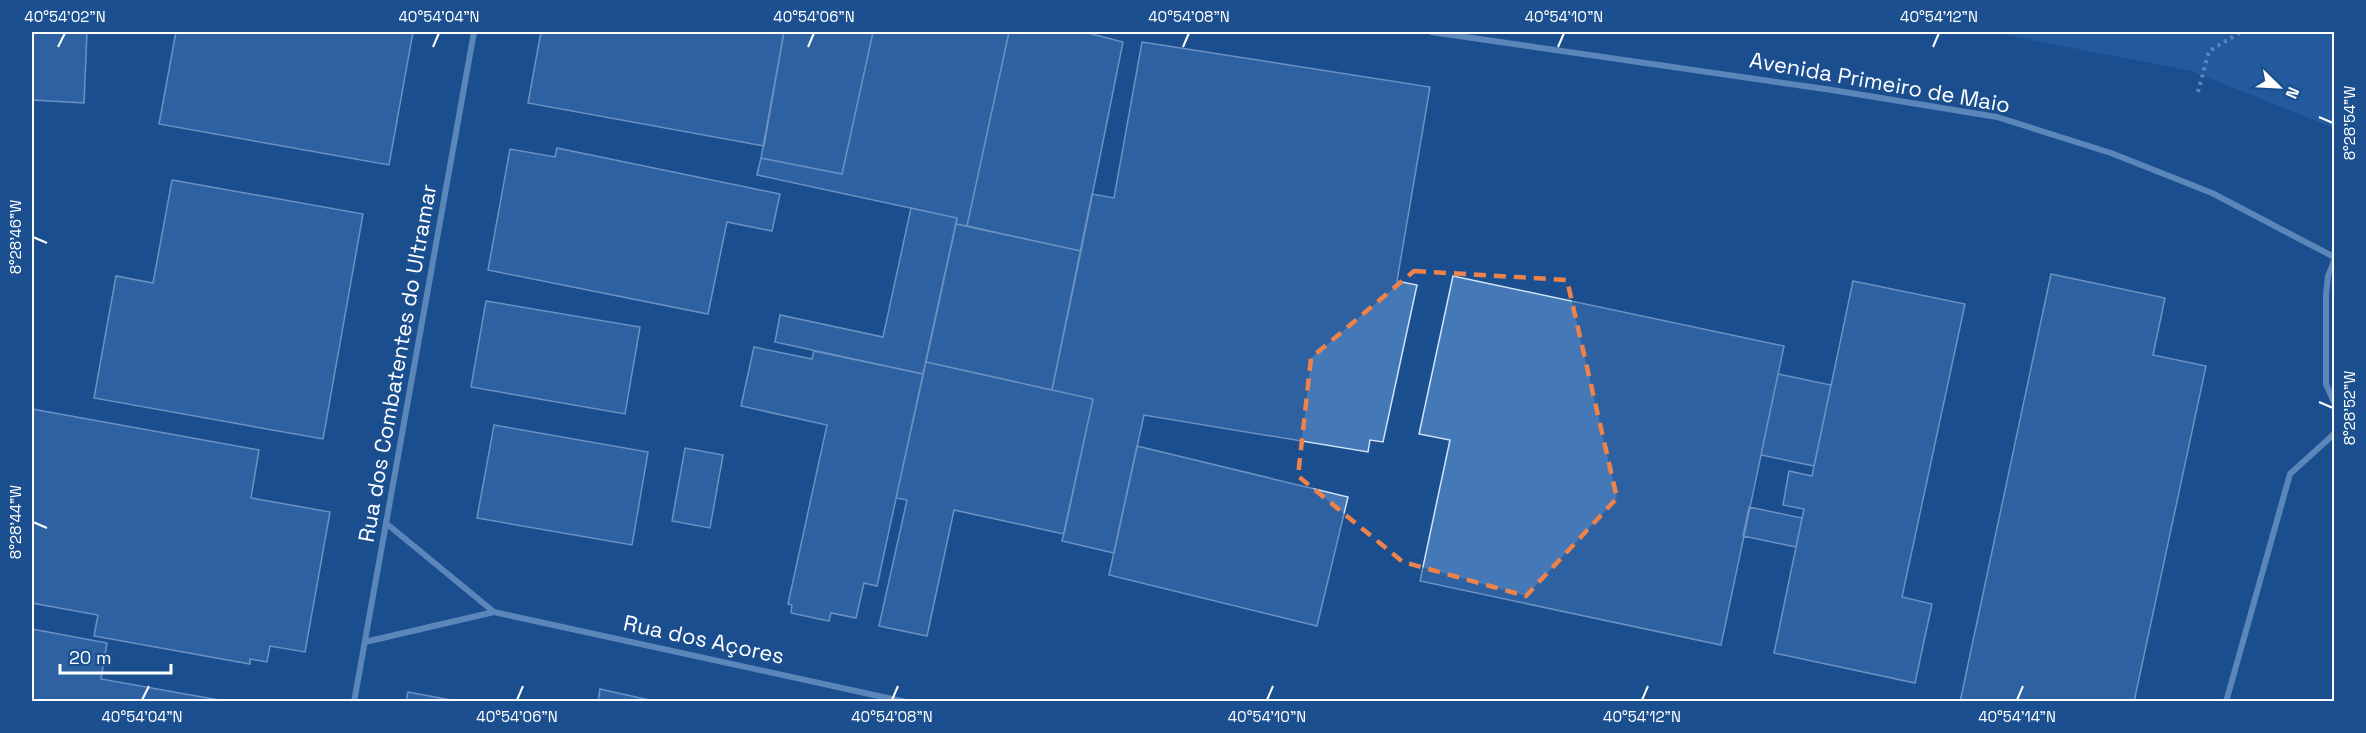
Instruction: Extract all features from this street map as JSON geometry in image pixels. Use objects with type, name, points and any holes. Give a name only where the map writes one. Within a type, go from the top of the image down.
[{"type":"street","name":"Rua dos Combatentes do Ultramar","points":[[354,702],[474,32]]},
{"type":"street","name":"Avenida Primeiro de Maio","points":[[1431,32],[1832,90],[1997,117],[2111,153],[2212,193],[2334,259]]},
{"type":"street","points":[[2334,259],[2328,276],[2326,295],[2326,384],[2334,402]]},
{"type":"street","points":[[2226,702],[2290,474],[2334,434]]},
{"type":"street","name":"Rua dos Açores","points":[[387,524],[494,612]]},
{"type":"street","name":"Rua dos Açores","points":[[365,642],[494,612],[906,702]]},
{"type":"path","points":[[2198,92],[2209,51],[2241,32]]},
{"type":"highlighted area","points":[[1414,271],[1567,280],[1617,498],[1526,596],[1403,562],[1298,476],[1311,358]]},
{"type":"shaded area","points":[[1991,32],[2334,32],[2334,128],[2192,71]]},
{"type":"building","points":[[32,32],[87,32],[84,103],[32,100]]},
{"type":"building","points":[[176,32],[413,32],[389,165],[159,124]]},
{"type":"building","points":[[541,32],[784,32],[764,146],[528,103]]},
{"type":"building","points":[[784,32],[873,32],[842,174],[761,158]]},
{"type":"building","points":[[873,32],[1009,32],[967,226],[956,224],[957,218],[757,175],[761,158],[842,174]]},
{"type":"building","points":[[1009,32],[1084,32],[1123,42],[1081,251],[967,226]]},
{"type":"building","points":[[1142,42],[1430,87],[1397,281],[1417,285],[1383,442],[1370,440],[1368,452],[1144,415],[1114,553],[1062,541],[1093,399],[1052,390],[1092,194],[1114,198]]},
{"type":"building","points":[[557,148],[780,194],[772,231],[727,222],[708,314],[488,270],[510,149],[555,157]]},
{"type":"building","points":[[172,180],[363,214],[323,439],[94,398],[116,276],[153,283]]},
{"type":"building","points":[[911,208],[957,218],[923,374],[775,342],[780,315],[883,337]]},
{"type":"building","points":[[956,224],[1081,251],[1052,390],[926,362]]},
{"type":"building","points":[[2051,274],[2165,298],[2153,355],[2206,366],[2134,702],[1960,702]]},
{"type":"building","points":[[1453,276],[1784,346],[1721,645],[1420,581],[1450,440],[1419,434]]},
{"type":"building","points":[[1853,281],[1965,304],[1902,597],[1932,604],[1915,683],[1774,653],[1804,509],[1783,505],[1789,471],[1812,476]]},
{"type":"building","points":[[486,301],[640,327],[625,414],[471,387]]},
{"type":"building","points":[[754,347],[812,359],[814,351],[923,374],[877,586],[864,583],[856,618],[831,613],[829,621],[791,613],[792,605],[788,604],[827,425],[741,406]]},
{"type":"building","points":[[926,362],[1093,399],[1064,534],[954,510],[927,636],[879,626],[907,500],[896,498]]},
{"type":"building","points":[[1778,374],[1831,385],[1814,466],[1761,455]]},
{"type":"building","points":[[32,409],[259,450],[251,498],[330,512],[305,652],[270,646],[267,662],[250,659],[250,664],[94,636],[98,615],[32,603]]},
{"type":"building","points":[[494,425],[648,452],[632,545],[477,518]]},
{"type":"building","points":[[1137,446],[1348,497],[1317,626],[1109,575]]},
{"type":"building","points":[[685,448],[723,455],[710,528],[672,521]]},
{"type":"building","points":[[1749,507],[1802,518],[1796,547],[1743,536]]},
{"type":"building","points":[[32,629],[107,643],[101,679],[230,702],[32,702]]},
{"type":"building","points":[[600,689],[658,702],[598,702]]},
{"type":"building","points":[[408,692],[462,702],[406,702]]}]
